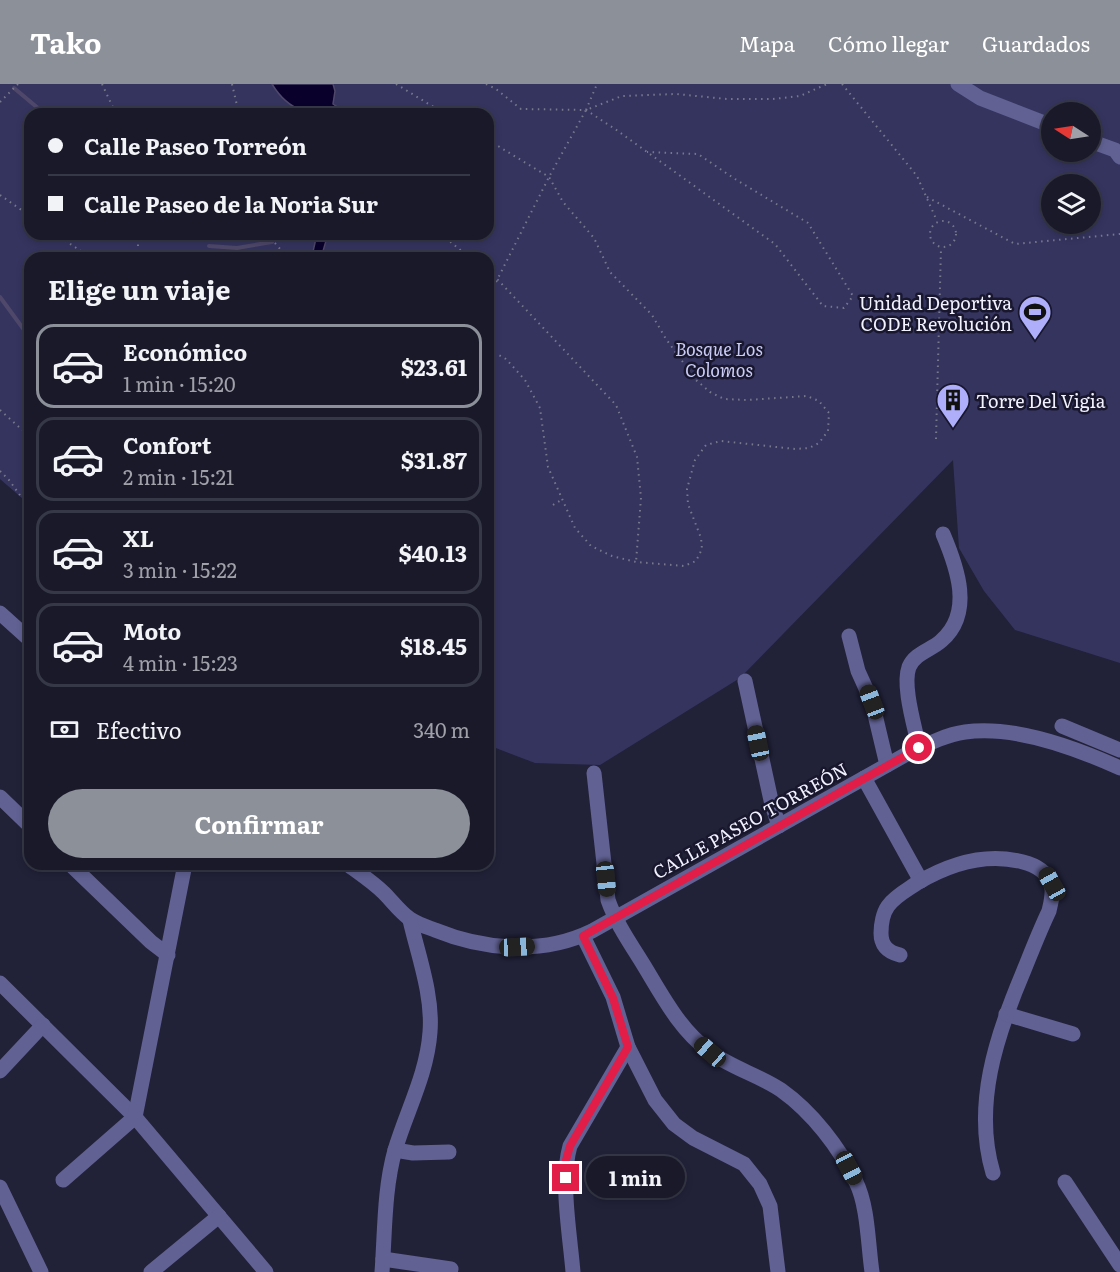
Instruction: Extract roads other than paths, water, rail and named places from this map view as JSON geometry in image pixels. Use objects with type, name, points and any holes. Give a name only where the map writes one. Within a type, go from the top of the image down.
[{"type":"street","points":[[958,84],[980,98],[1041,122]]},
{"type":"street","points":[[1101,145],[1115,150],[1120,157]]},
{"type":"street","points":[[919,748],[908,689],[909,666],[919,654],[941,642],[951,630],[958,614],[961,596],[958,574],[943,534]]},
{"type":"street","points":[[0,613],[24,635]]},
{"type":"street","points":[[849,636],[858,671],[872,702],[887,765]]},
{"type":"street","points":[[745,681],[772,805],[779,826]]},
{"type":"street","points":[[1062,726],[1120,750]]},
{"type":"street","name":"CALLE PASEO TORREÓN","points":[[355,870],[381,891],[410,920],[453,937],[489,945],[543,946],[583,936],[887,765],[940,739],[964,732],[1004,732],[1080,752],[1120,768]]},
{"type":"street","points":[[594,773],[608,900],[615,919],[670,1009],[697,1041],[727,1062],[781,1090],[796,1102],[833,1143],[857,1184],[863,1206],[872,1272]]},
{"type":"street","points":[[864,778],[921,881]]},
{"type":"street","points":[[0,798],[24,820]]},
{"type":"street","points":[[900,955],[891,953],[882,942],[882,925],[887,908],[901,894],[936,872],[960,863],[984,858],[1017,860],[1032,864],[1045,873],[1052,884],[1053,896],[1049,911],[1004,1019],[994,1052],[986,1094],[987,1152],[993,1173]]},
{"type":"street","points":[[75,870],[151,942],[168,955]]},
{"type":"street","points":[[63,1180],[135,1117],[184,870]]},
{"type":"street","points":[[410,920],[427,995],[430,1029],[427,1058],[395,1150],[389,1181],[383,1266],[452,1269]]},
{"type":"street","points":[[583,936],[613,998],[628,1047],[655,1100],[674,1124],[693,1138],[744,1164],[760,1184],[770,1206],[778,1272]]},
{"type":"street","points":[[0,983],[135,1117],[266,1272]]},
{"type":"street","points":[[1004,1019],[1073,1034]]},
{"type":"street","points":[[0,1071],[43,1025]]},
{"type":"street","points":[[573,1272],[566,1160],[570,1146],[628,1047]]},
{"type":"street","points":[[395,1150],[413,1153],[449,1152]]},
{"type":"street","points":[[1065,1182],[1120,1265]]},
{"type":"street","points":[[0,1187],[41,1272]]},
{"type":"street","points":[[151,1272],[219,1216]]},
{"type":"waterway","points":[[14,88],[38,108]]},
{"type":"waterway","points":[[209,246],[237,248],[272,242]]},
{"type":"waterway","points":[[0,297],[24,330]]},
{"type":"place","name":"Unidad Deportiva CODE Revolución","points":[[1035,341]]},
{"type":"place","name":"Torre Del Vigia","points":[[953,429]]},
{"type":"park label","name":"Bosque Los Colomos","points":[[719,358]]}]
